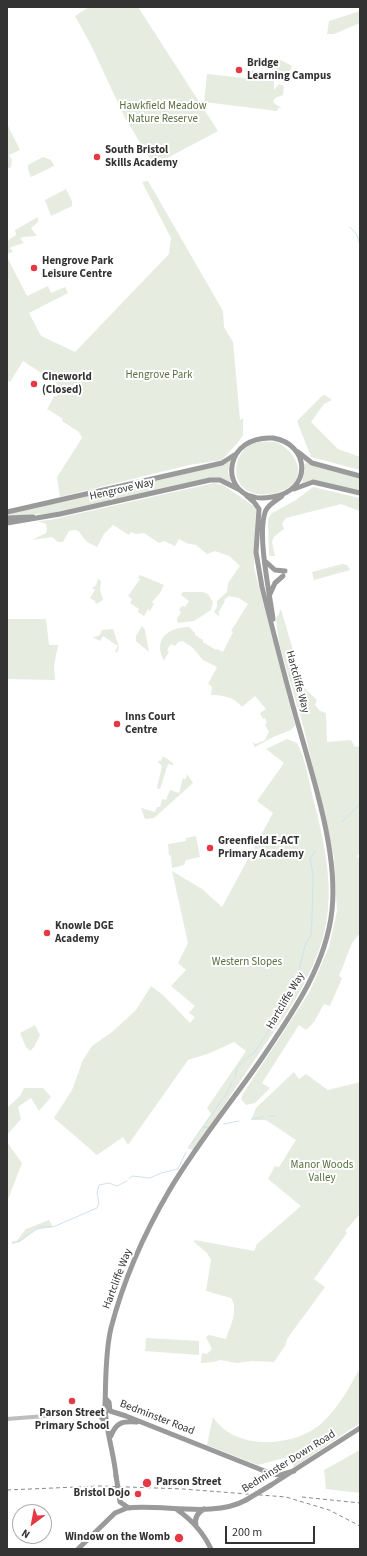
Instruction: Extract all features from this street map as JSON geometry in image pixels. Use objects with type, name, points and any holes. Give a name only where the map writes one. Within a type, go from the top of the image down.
[{"type":"highway","points":[[360,475],[312,463],[285,441],[268,438],[247,442],[236,454],[233,463],[232,475],[240,490],[246,495],[258,498],[283,495],[313,482],[360,493]]},
{"type":"highway","points":[[292,490],[299,481],[301,472],[300,461],[296,450]]},
{"type":"highway","name":"Hengrove Way","points":[[7,512],[219,464],[236,454]]},
{"type":"highway","name":"Hengrove Way","points":[[7,523],[38,518],[210,480],[220,480],[240,490]]},
{"type":"highway","name":"Hartcliffe Way","points":[[108,1411],[109,1402],[106,1399],[110,1335],[122,1296],[145,1238],[170,1191],[193,1154],[272,1043],[307,988],[325,946],[332,907],[333,880],[329,850],[320,807],[262,587],[256,552],[260,509],[246,495]]},
{"type":"highway","name":"Hartcliffe Way","points":[[276,642],[263,540],[265,512],[268,507],[283,495]]},
{"type":"highway","points":[[7,518],[27,516],[38,518]]},
{"type":"highway","points":[[265,559],[271,569],[284,574],[275,584],[270,595]]},
{"type":"highway","points":[[108,1411],[108,1428],[120,1502],[115,1514]]},
{"type":"highway","name":"Bedminster Road","points":[[108,1411],[142,1422],[272,1474],[280,1475],[294,1471]]},
{"type":"highway","points":[[93,1413],[102,1417],[108,1428]]},
{"type":"highway","points":[[110,1436],[116,1426],[122,1422],[126,1416]]},
{"type":"highway","points":[[122,1422],[142,1422]]},
{"type":"highway","name":"Bedminster Down Road","points":[[129,1508],[204,1509],[237,1504],[294,1471],[360,1428]]},
{"type":"highway","points":[[271,1485],[275,1480],[272,1474]]},
{"type":"highway","points":[[120,1502],[129,1508]]},
{"type":"highway","points":[[78,1549],[115,1514],[129,1508]]},
{"type":"highway","points":[[176,1509],[197,1528],[204,1536],[211,1549]]},
{"type":"highway","points":[[197,1528],[195,1518],[204,1509]]},
{"type":"main road","name":"Bedminster Road","points":[[7,1419],[108,1411]]},
{"type":"green space","name":"Hawkfield Meadow Nature Reserve","points":[[89,7],[138,7],[218,131],[154,165],[125,118],[91,45],[75,16]]},
{"type":"green space","points":[[360,11],[360,23],[334,34],[327,34],[329,21]]},
{"type":"green space","points":[[279,59],[292,66],[284,84],[285,74],[283,74],[279,82],[275,80]]},
{"type":"green space","points":[[252,70],[274,81],[274,90],[279,84],[284,86],[283,95],[275,98],[273,101],[282,108],[278,108],[277,111],[204,102],[207,74],[253,79],[251,78]]},
{"type":"green space","points":[[7,124],[20,150],[9,155],[12,160],[11,167],[7,169]]},
{"type":"green space","points":[[43,157],[51,160],[54,166],[31,177],[28,165]]},
{"type":"green space","name":"Hengrove Park","points":[[148,181],[223,311],[224,327],[233,342],[240,420],[243,418],[243,435],[222,460],[189,465],[60,497],[57,477],[82,438],[79,432],[62,421],[63,419],[47,410],[54,396],[57,396],[59,393],[55,388],[57,383],[23,361],[10,382],[7,380],[7,257],[27,296],[48,286],[51,293],[65,287],[68,293],[29,313],[41,336],[75,352],[169,254],[171,238],[142,182]]},
{"type":"green space","points":[[66,189],[72,201],[72,206],[51,216],[45,200]]},
{"type":"green space","points":[[38,217],[38,222],[31,228],[37,236],[23,237],[20,239],[24,243],[11,247],[10,248],[13,252],[7,254],[7,241],[16,235],[15,230]]},
{"type":"green space","points":[[325,395],[332,400],[324,404],[311,422],[338,449],[360,457],[360,470],[311,457],[297,421],[322,396]]},
{"type":"green space","points":[[276,442],[288,450],[296,462],[298,475],[295,481],[289,487],[277,493],[261,494],[247,491],[238,480],[236,470],[238,459],[247,446],[255,443]]},
{"type":"green space","points":[[230,461],[228,472],[231,483],[222,479],[55,513],[7,517],[7,514],[192,471],[221,466]]},
{"type":"green space","points":[[307,463],[360,478],[360,491],[312,480],[302,483],[304,464]]},
{"type":"green space","points":[[214,483],[223,485],[255,507],[254,568],[295,725],[291,730],[273,737],[255,747],[252,742],[256,744],[265,740],[269,731],[265,724],[267,723],[265,718],[263,719],[260,713],[266,709],[255,696],[242,707],[228,697],[211,695],[212,687],[208,684],[217,667],[203,660],[193,648],[183,641],[178,642],[175,646],[171,644],[167,650],[169,652],[165,658],[166,660],[163,659],[160,645],[162,639],[170,631],[182,627],[189,627],[195,635],[203,640],[203,642],[216,650],[217,649],[223,652],[233,632],[231,631],[248,604],[239,598],[229,596],[224,600],[225,601],[218,613],[220,614],[219,616],[214,612],[217,607],[217,601],[227,592],[228,583],[240,566],[229,556],[215,551],[207,554],[196,545],[186,543],[179,539],[175,546],[164,541],[159,543],[144,533],[136,534],[131,532],[129,535],[113,525],[104,534],[97,547],[86,541],[79,532],[75,530],[69,531],[63,542],[58,542],[52,537],[32,540],[46,533],[46,524],[38,521],[50,520]]},
{"type":"green space","points":[[313,487],[360,498],[360,511],[341,504],[286,518],[282,524],[284,529],[274,537],[272,542],[275,556],[269,556],[268,519],[272,513],[296,500]]},
{"type":"green space","points":[[342,564],[347,565],[350,570],[314,580],[312,572]]},
{"type":"green space","points":[[140,575],[164,585],[160,593],[152,602],[154,604],[150,611],[148,609],[144,616],[138,612],[139,609],[130,603],[132,599],[128,596],[140,579],[138,578]]},
{"type":"green space","points":[[98,579],[101,581],[100,590],[103,600],[96,604],[95,601],[90,598],[95,590],[92,588],[96,585]]},
{"type":"green space","points":[[183,592],[203,592],[208,594],[213,602],[211,610],[194,621],[178,623],[177,619],[181,612],[179,610],[182,606],[185,607],[189,601],[181,595]]},
{"type":"green space","points":[[281,609],[304,688],[317,700],[315,705],[320,711],[326,713],[327,742],[351,740],[355,747],[360,746],[360,853],[357,856],[360,860],[360,933],[352,943],[339,976],[342,978],[330,1006],[324,1004],[314,1022],[306,1030],[299,1025],[262,1083],[270,1088],[255,1103],[246,1105],[241,1099],[243,1094],[310,991],[329,947],[337,911],[334,857],[304,729],[279,643],[276,619]]},
{"type":"green space","points":[[7,619],[46,619],[49,645],[58,645],[54,666],[55,680],[7,679]]},
{"type":"green space","points":[[142,626],[145,630],[149,652],[136,641],[136,636]]},
{"type":"green space","points":[[113,629],[119,647],[117,653],[115,651],[118,646],[103,636],[100,641],[92,637],[99,636],[102,630]]},
{"type":"green space","name":"Western Slopes","points":[[287,739],[297,743],[303,758],[322,834],[328,871],[329,897],[325,930],[312,968],[303,986],[281,1021],[193,1150],[188,1148],[211,1114],[207,1108],[246,1051],[234,1042],[210,1053],[188,1060],[128,1145],[123,1137],[97,1155],[54,1118],[72,1090],[83,1060],[92,1046],[112,1032],[136,1010],[151,986],[163,995],[190,1023],[195,1017],[189,1013],[195,1006],[171,986],[186,970],[178,963],[188,943],[172,871],[202,889],[222,907],[273,813],[257,801],[284,763],[266,749]]},
{"type":"green space","points":[[163,756],[173,763],[173,765],[168,764],[160,789],[157,788],[162,766],[158,761],[161,761]]},
{"type":"green space","points":[[187,774],[193,783],[154,818],[145,819],[141,808],[155,812],[157,807],[160,807],[162,799],[166,800],[170,790],[179,793],[183,778],[186,779]]},
{"type":"green space","points":[[196,836],[200,857],[186,860],[184,865],[172,868],[168,844],[186,841],[186,838]]},
{"type":"green space","points":[[35,1025],[40,1035],[34,1047],[30,1051],[26,1047],[20,1033]]},
{"type":"green space","name":"Manor Woods Valley","points":[[294,1072],[299,1079],[306,1074],[328,1090],[360,1082],[360,1214],[345,1231],[347,1233],[314,1279],[325,1287],[287,1339],[285,1346],[274,1362],[252,1361],[237,1363],[220,1360],[201,1363],[202,1353],[207,1354],[212,1349],[206,1337],[209,1335],[226,1339],[233,1318],[234,1308],[231,1298],[206,1291],[211,1260],[207,1253],[194,1242],[195,1240],[254,1251],[257,1244],[301,1206],[268,1179],[275,1166],[279,1167],[296,1140],[266,1120],[251,1120],[256,1108]]},
{"type":"green space","points":[[24,1088],[43,1088],[51,1097],[39,1111],[31,1098],[18,1107],[21,1119],[7,1135],[7,1108],[20,1096]]},
{"type":"green space","points":[[7,1142],[22,1163],[7,1202]]},
{"type":"green space","points":[[49,1220],[53,1227],[35,1230],[20,1242],[12,1244],[13,1241],[16,1242],[26,1229]]},
{"type":"green space","points":[[146,1338],[199,1341],[199,1355],[145,1351]]},
{"type":"green space","points":[[360,1368],[360,1423],[294,1467],[288,1457],[258,1465],[207,1445],[213,1417],[223,1428],[235,1436],[249,1440],[265,1442],[281,1441],[310,1431],[322,1423],[339,1404]]},
{"type":"green space","points":[[360,1450],[360,1493],[326,1489],[324,1470]]},
{"type":"waterway","points":[[350,227],[357,235],[360,245]]},
{"type":"waterway","points":[[342,822],[360,804]]},
{"type":"waterway","points":[[235,1078],[237,1068],[245,1059],[254,1053],[261,1043],[284,1005],[298,974],[305,946],[311,935],[313,874],[310,859],[315,851]]},
{"type":"waterway","points":[[202,1128],[227,1093],[232,1082]]},
{"type":"waterway","points":[[269,1116],[275,1116]]},
{"type":"waterway","points":[[252,1119],[263,1117]]},
{"type":"waterway","points":[[224,1124],[239,1121]]},
{"type":"waterway","points":[[188,1148],[202,1128],[208,1127]]},
{"type":"waterway","points":[[129,1179],[132,1176],[150,1178],[161,1173],[178,1169],[186,1152]]},
{"type":"waterway","points":[[12,1243],[21,1240],[40,1227],[53,1227],[97,1208],[99,1203],[97,1193],[99,1185],[109,1183],[117,1186],[127,1181]]},
{"type":"railway","points":[[7,1490],[100,1486],[183,1489],[286,1497],[329,1510],[360,1526]]},
{"type":"railway","points":[[302,1497],[360,1503]]},
{"type":"place","name":"Bridge Learning Campus","points":[[239,70]]},
{"type":"place","name":"South Bristol Skills Academy","points":[[97,157]]},
{"type":"place","name":"Hengrove Park Leisure Centre","points":[[34,268]]},
{"type":"place","name":"Cineworld (Closed)","points":[[34,384]]},
{"type":"place","name":"Inns Court Centre","points":[[117,724]]},
{"type":"place","name":"Greenfield E-ACT Primary Academy","points":[[210,848]]},
{"type":"place","name":"Knowle DGE Academy","points":[[47,933]]},
{"type":"place","name":"Parson Street Primary School","points":[[72,1401]]},
{"type":"place","name":"Parson Street","points":[[147,1483]]},
{"type":"place","name":"Bristol Dojo","points":[[138,1494]]},
{"type":"place","name":"Window on the Womb","points":[[179,1538]]}]
